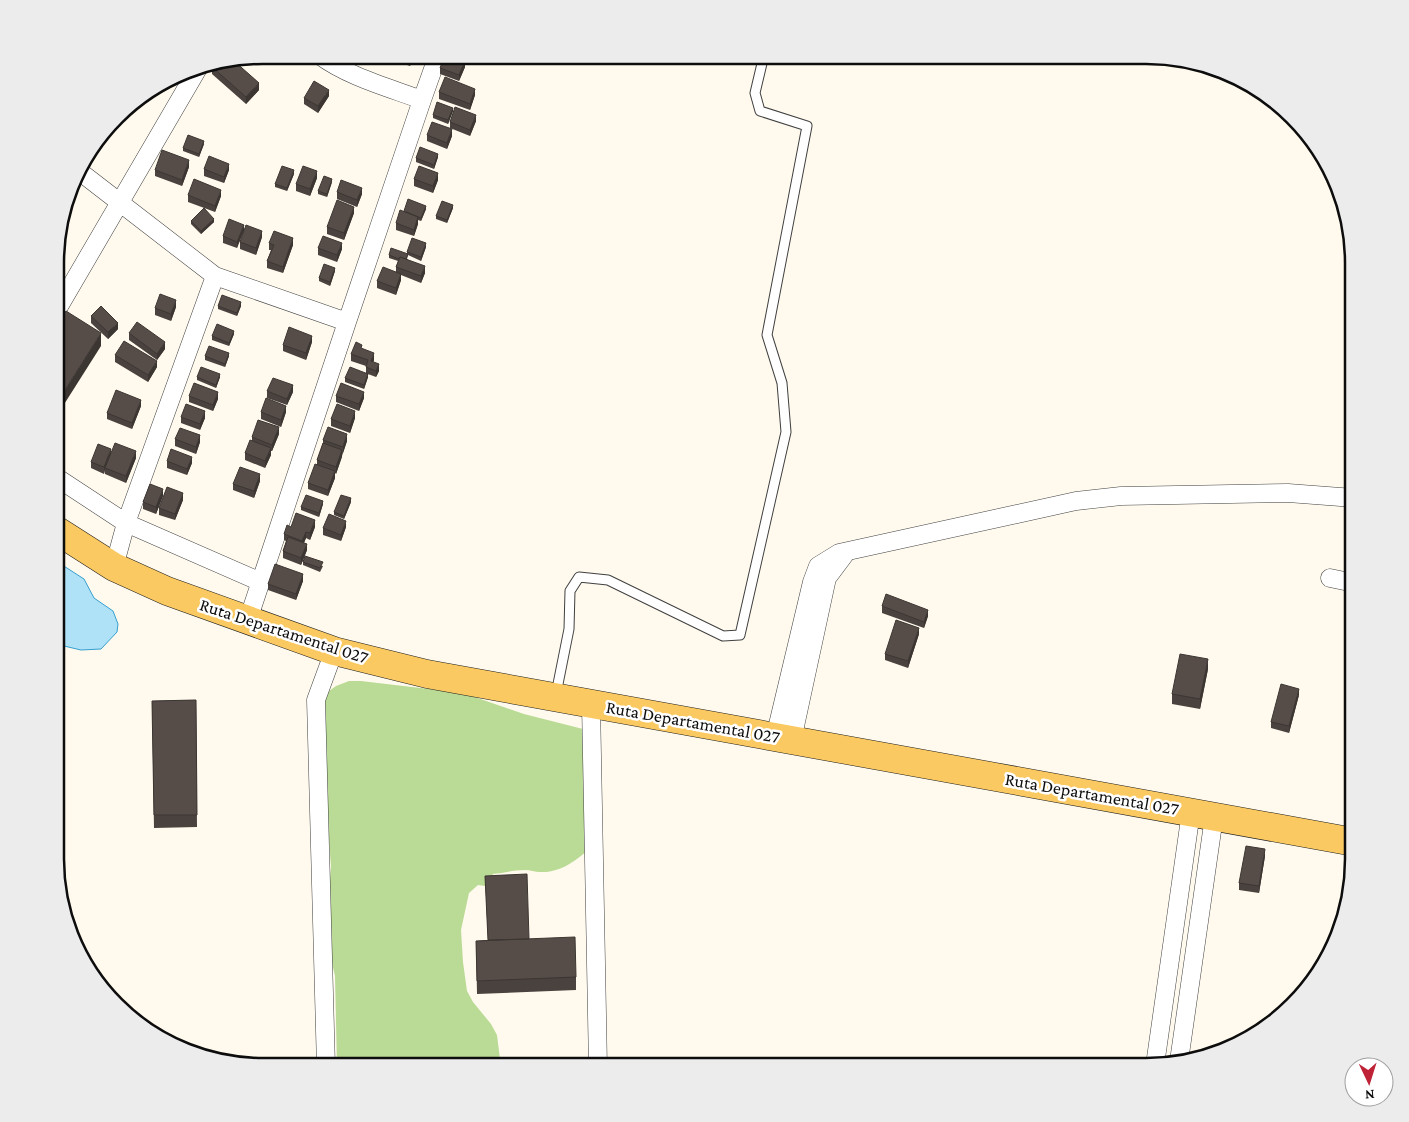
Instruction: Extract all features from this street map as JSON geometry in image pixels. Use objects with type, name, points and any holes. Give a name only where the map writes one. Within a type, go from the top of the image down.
[{"type":"main road","name":"Ruta Departamental 027","points":[[64,535],[114,567],[167,591],[334,652],[427,674],[1345,840]]},
{"type":"street","points":[[332,64],[349,73],[422,100]]},
{"type":"street","points":[[248,620],[435,64]]},
{"type":"street","points":[[64,298],[194,76]]},
{"type":"street","points":[[84,175],[215,276],[347,322]]},
{"type":"street","points":[[114,567],[126,523],[215,276]]},
{"type":"street","points":[[64,482],[126,523],[260,582]]},
{"type":"street","points":[[783,739],[827,578],[847,552],[1076,501],[1121,496],[1288,493],[1345,497]]},
{"type":"street","points":[[1330,578],[1345,581]]},
{"type":"street","points":[[326,1058],[316,700],[334,652]]},
{"type":"street","points":[[591,704],[598,1058]]},
{"type":"street","points":[[1179,1055],[1203,814]]},
{"type":"street","points":[[1156,1058],[1203,814]]},
{"type":"lane","points":[[556,697],[570,629],[570,591],[579,577],[608,580],[723,636],[740,635],[786,432],[782,383],[767,335],[807,126],[760,111],[756,93],[762,64]]},
{"type":"green space","points":[[349,681],[361,681],[463,693],[524,714],[587,730],[595,844],[570,864],[556,870],[538,872],[521,870],[493,874],[485,886],[478,885],[469,893],[461,930],[467,991],[497,1035],[500,1058],[337,1058],[335,976],[332,963],[328,907],[331,867],[326,798],[319,757],[325,694],[336,686]]},
{"type":"water","points":[[64,566],[84,579],[94,598],[113,611],[118,624],[117,632],[101,649],[81,650],[64,646]]},
{"type":"building","points":[[442,64],[463,64],[459,75],[440,68]]},
{"type":"building","points":[[239,65],[259,83],[246,97],[215,70]]},
{"type":"building","points":[[445,77],[475,89],[470,104],[439,92]]},
{"type":"building","points":[[314,81],[329,90],[318,106],[304,98]]},
{"type":"building","points":[[437,102],[453,108],[448,120],[433,115]]},
{"type":"building","points":[[455,107],[476,115],[470,130],[450,122]]},
{"type":"building","points":[[432,122],[452,129],[447,143],[427,135]]},
{"type":"building","points":[[188,135],[204,141],[199,154],[183,148]]},
{"type":"building","points":[[420,147],[438,154],[434,165],[416,158]]},
{"type":"building","points":[[162,150],[189,160],[182,180],[155,170]]},
{"type":"building","points":[[209,156],[229,164],[224,177],[204,169]]},
{"type":"building","points":[[282,166],[294,170],[287,188],[275,184]]},
{"type":"building","points":[[303,166],[317,171],[310,189],[296,184]]},
{"type":"building","points":[[419,166],[438,173],[433,186],[414,179]]},
{"type":"building","points":[[324,176],[332,179],[327,194],[318,191]]},
{"type":"building","points":[[194,179],[221,190],[215,206],[188,195]]},
{"type":"building","points":[[341,180],[362,188],[357,200],[337,192]]},
{"type":"building","points":[[408,199],[426,206],[421,218],[404,211]]},
{"type":"building","points":[[337,200],[354,207],[344,233],[327,227]]},
{"type":"building","points":[[442,201],[453,205],[447,220],[436,216]]},
{"type":"building","points":[[204,208],[214,219],[201,231],[191,221]]},
{"type":"building","points":[[400,210],[418,217],[414,230],[396,223]]},
{"type":"building","points":[[229,219],[244,225],[237,242],[223,236]]},
{"type":"building","points":[[246,225],[262,231],[256,248],[240,242]]},
{"type":"building","points":[[274,231],[293,238],[283,267],[267,261],[274,245],[269,243]]},
{"type":"building","points":[[323,236],[342,243],[337,255],[318,248]]},
{"type":"building","points":[[412,238],[426,243],[421,257],[407,252]]},
{"type":"building","points":[[391,248],[408,254],[406,259],[400,257],[399,259],[389,255]]},
{"type":"building","points":[[400,257],[425,266],[421,276],[396,267]]},
{"type":"building","points":[[324,264],[335,268],[330,282],[319,278]]},
{"type":"building","points":[[383,267],[401,274],[396,288],[377,281]]},
{"type":"building","points":[[160,294],[176,300],[171,314],[155,308]]},
{"type":"building","points":[[222,295],[241,302],[237,313],[218,306]]},
{"type":"building","points":[[101,306],[118,323],[108,332],[91,316]]},
{"type":"building","points":[[66,311],[101,333],[64,391],[64,314]]},
{"type":"building","points":[[137,322],[165,342],[157,354],[129,333]]},
{"type":"building","points":[[217,324],[234,331],[229,343],[212,336]]},
{"type":"building","points":[[289,327],[312,336],[306,353],[283,345]]},
{"type":"building","points":[[124,341],[157,361],[148,375],[115,355]]},
{"type":"building","points":[[356,342],[362,345],[361,348],[374,353],[371,361],[379,364],[376,371],[366,367],[368,360],[351,354]]},
{"type":"building","points":[[209,346],[229,353],[225,364],[205,356]]},
{"type":"building","points":[[201,367],[220,374],[216,385],[197,377]]},
{"type":"building","points":[[350,367],[368,374],[364,385],[345,378]]},
{"type":"building","points":[[273,378],[293,385],[287,399],[267,391]]},
{"type":"building","points":[[194,383],[218,392],[213,405],[189,396]]},
{"type":"building","points":[[341,383],[364,392],[359,404],[336,396]]},
{"type":"building","points":[[116,390],[141,400],[132,423],[107,413]]},
{"type":"building","points":[[266,398],[286,406],[281,420],[261,412]]},
{"type":"building","points":[[186,404],[205,411],[200,424],[181,417]]},
{"type":"building","points":[[337,404],[355,411],[350,426],[331,419]]},
{"type":"building","points":[[258,420],[279,427],[272,445],[252,437]]},
{"type":"building","points":[[328,427],[347,434],[343,447],[323,440]]},
{"type":"building","points":[[180,428],[200,435],[196,447],[175,439]]},
{"type":"building","points":[[250,440],[271,448],[265,461],[245,453]]},
{"type":"building","points":[[115,443],[136,451],[126,476],[105,468]]},
{"type":"building","points":[[323,443],[342,450],[336,467],[317,460]]},
{"type":"building","points":[[98,444],[111,449],[104,467],[91,462]]},
{"type":"building","points":[[171,449],[192,457],[187,469],[167,461]]},
{"type":"building","points":[[315,464],[335,471],[328,490],[308,483]]},
{"type":"building","points":[[240,467],[260,474],[254,491],[233,484]]},
{"type":"building","points":[[150,484],[163,489],[156,507],[143,502]]},
{"type":"building","points":[[167,487],[183,493],[175,514],[159,508]]},
{"type":"building","points":[[306,495],[323,501],[319,513],[301,507]]},
{"type":"building","points":[[341,495],[351,498],[344,516],[334,512]]},
{"type":"building","points":[[296,513],[315,520],[310,533],[306,532],[302,541],[284,534],[287,525],[291,527]]},
{"type":"building","points":[[329,514],[346,521],[341,535],[323,528]]},
{"type":"building","points":[[288,537],[307,544],[301,558],[283,551]]},
{"type":"building","points":[[305,556],[323,562],[320,568],[303,562]]},
{"type":"building","points":[[275,564],[303,574],[296,594],[268,584]]},
{"type":"building","points":[[886,594],[928,610],[924,622],[882,606]]},
{"type":"building","points":[[896,620],[919,628],[908,661],[885,654]]},
{"type":"building","points":[[1180,654],[1208,659],[1200,699],[1172,694]]},
{"type":"building","points":[[1281,684],[1299,689],[1289,726],[1271,722]]},
{"type":"building","points":[[196,700],[197,815],[154,815],[152,701]]},
{"type":"building","points":[[1246,846],[1265,849],[1259,886],[1239,883]]},
{"type":"building","points":[[527,874],[529,939],[488,940],[485,876]]},
{"type":"building","points":[[575,937],[576,977],[477,981],[476,941]]}]
